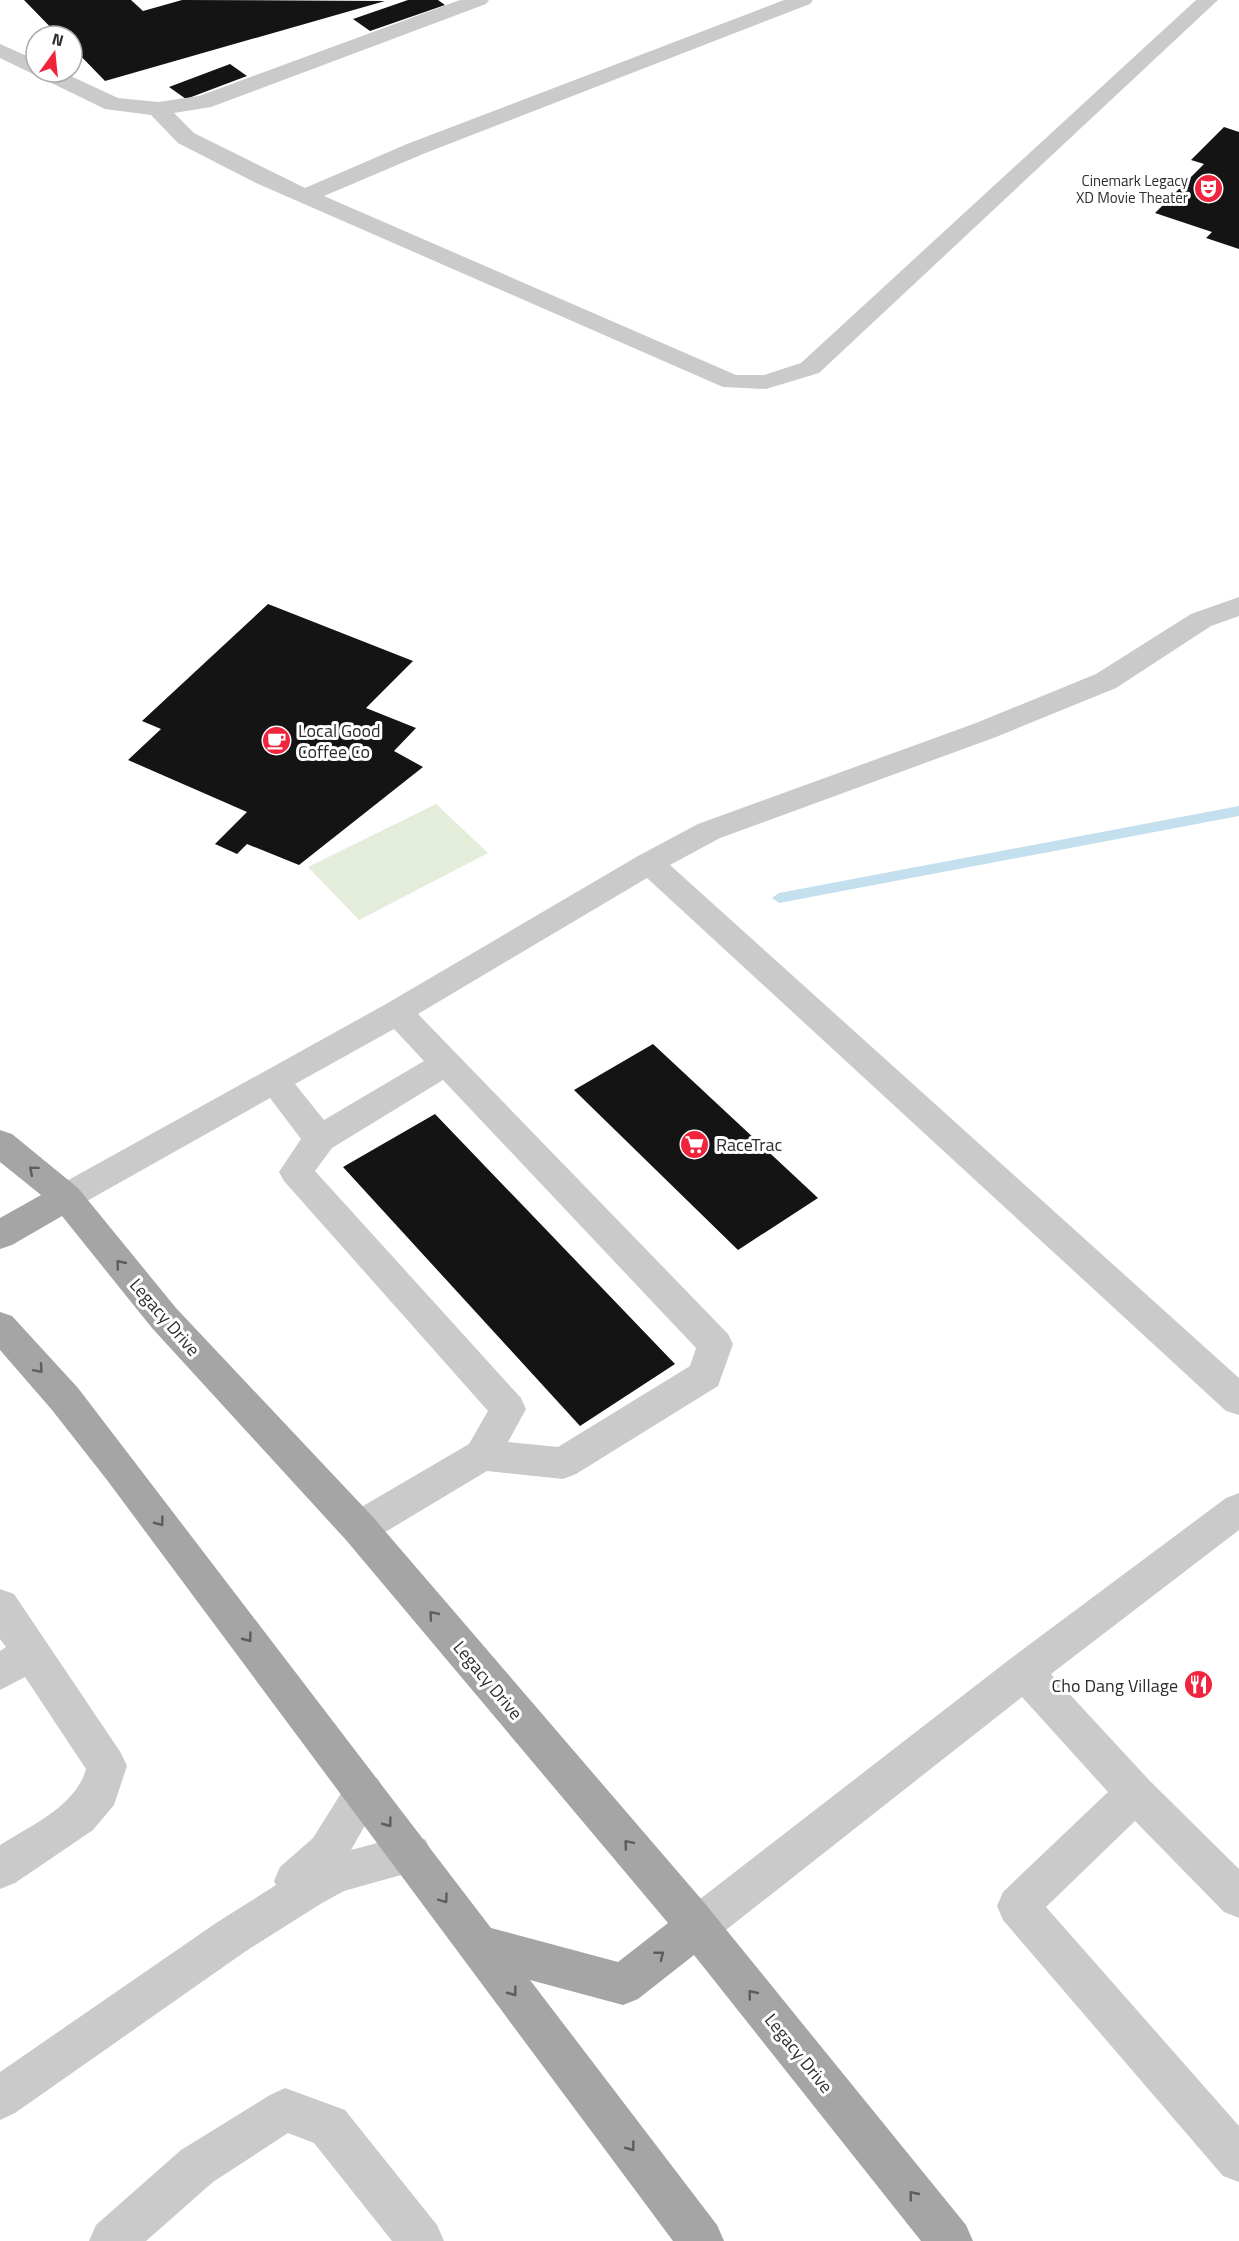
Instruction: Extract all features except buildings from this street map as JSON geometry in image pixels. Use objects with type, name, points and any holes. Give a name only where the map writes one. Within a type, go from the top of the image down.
[{"type":"main road","name":"Legacy Drive","points":[[0,1143],[66,1197],[164,1318],[359,1528],[692,1921],[950,2241]]},
{"type":"main road","points":[[0,1235],[66,1197]]},
{"type":"main road","points":[[0,1326],[72,1408],[701,2241]]},
{"type":"main road","points":[[478,1945],[623,1984],[692,1921]]},
{"type":"lane","points":[[70,84],[113,104],[158,110],[203,102],[479,0]]},
{"type":"lane","points":[[305,196],[415,148],[803,0]]},
{"type":"lane","points":[[158,110],[186,138],[305,196],[732,382],[766,382],[810,368],[1208,0]]},
{"type":"lane","points":[[0,51],[24,62]]},
{"type":"lane","points":[[66,1197],[397,1012],[649,863],[709,831],[986,730],[1106,681],[1201,620],[1239,606]]},
{"type":"lane","points":[[649,863],[1239,1400]]},
{"type":"lane","points":[[397,1012],[715,1344],[705,1375],[563,1463],[482,1455]]},
{"type":"lane","points":[[359,1528],[482,1455],[508,1409],[296,1172],[320,1139],[446,1063]]},
{"type":"lane","points":[[274,1080],[320,1139]]},
{"type":"lane","points":[[692,1921],[802,1847],[1024,1672],[1239,1509]]},
{"type":"lane","points":[[0,1606],[15,1662],[107,1766],[100,1792],[79,1816],[0,1869]]},
{"type":"lane","points":[[1024,1672],[1135,1793],[1239,1898]]},
{"type":"lane","points":[[231,1937],[257,1907],[320,1861],[364,1792]]},
{"type":"lane","points":[[1135,1793],[1018,1906],[1239,2160]]},
{"type":"lane","points":[[0,2098],[231,1937],[337,1873],[411,1854]]},
{"type":"lane","points":[[112,2241],[197,2166],[285,2109],[329,2126],[421,2241]]},
{"type":"green space","points":[[436,804],[488,853],[359,920],[308,867]]},
{"type":"waterway","points":[[779,898],[1239,811]]},
{"type":"place","name":"Cinemark Legacy XD Movie Theater","points":[[1209,189]]},
{"type":"place","name":"Local Good Coffee Co","points":[[277,740]]},
{"type":"place","name":"RaceTrac","points":[[695,1144]]},
{"type":"place","name":"Cho Dang Village","points":[[1199,1685]]}]
